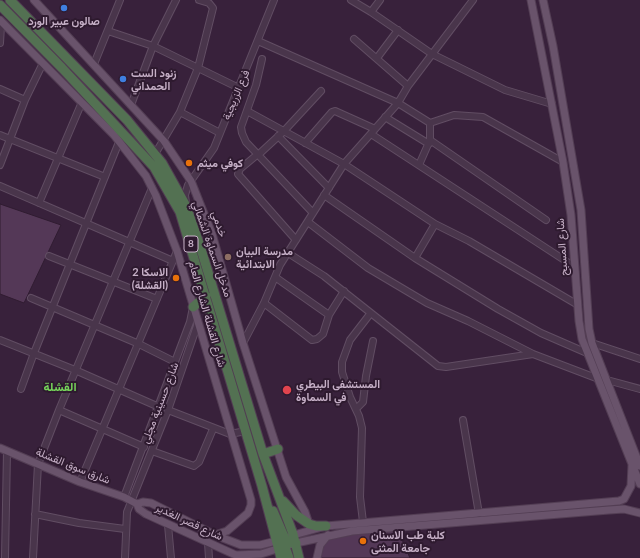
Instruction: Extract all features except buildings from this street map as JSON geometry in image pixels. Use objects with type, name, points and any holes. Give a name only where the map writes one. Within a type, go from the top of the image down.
[{"type":"highway","name":"مدخل السماوة الشمالي","points":[[10,0],[127,120],[155,154],[186,206],[208,269],[270,476],[286,542],[281,558]]},
{"type":"highway","name":"مدخل السماوة الشمالي","points":[[0,5],[67,73],[154,167],[180,212],[262,486],[286,542],[299,558]]},
{"type":"highway","points":[[193,307],[206,296]]},
{"type":"highway","points":[[263,454],[278,450]]},
{"type":"highway","points":[[270,476],[280,497],[288,507],[308,524],[328,530]]},
{"type":"highway","points":[[286,542],[290,558]]},
{"type":"main road","name":"خدمي","points":[[34,0],[164,140],[189,183],[212,234],[243,343],[286,477],[305,512],[308,524]]},
{"type":"main road","name":"شارع المسبح","points":[[531,0],[563,162],[571,215],[579,321],[587,353],[596,378],[640,484]]},
{"type":"main road","name":"شارع المسبح","points":[[543,0],[581,210],[587,316],[592,343],[640,466]]},
{"type":"main road","name":"شارع القشلة الشارع العام","points":[[0,22],[82,102],[119,142],[146,176],[152,188],[177,251],[251,505],[248,513],[238,523],[215,536]]},
{"type":"main road","points":[[545,74],[557,72]]},
{"type":"main road","name":"شارق سوق القشلة","points":[[3,450],[80,482],[131,501]]},
{"type":"main road","points":[[131,501],[151,503],[215,536],[241,546],[260,545],[286,542],[363,522],[479,514],[619,501],[624,498],[631,486],[632,465]]},
{"type":"main road","name":"شارع قصر الغدير","points":[[131,501],[142,512],[239,557]]},
{"type":"main road","points":[[328,530],[352,530],[601,510],[630,510],[640,513]]},
{"type":"main road","points":[[630,510],[640,520]]},
{"type":"main road","points":[[318,558],[320,545],[328,530]]},
{"type":"main road","points":[[239,557],[261,554],[286,542]]},
{"type":"main road","points":[[286,542],[303,558]]},
{"type":"street","points":[[94,64],[120,0]]},
{"type":"street","points":[[131,105],[153,46],[176,0]]},
{"type":"street","points":[[155,154],[180,112],[198,68],[213,8],[209,4],[199,0]]},
{"type":"street","name":"فرع الزريجية","points":[[189,183],[214,148],[274,0]]},
{"type":"street","points":[[351,0],[432,54],[505,90],[552,104]]},
{"type":"street","points":[[371,12],[380,0]]},
{"type":"street","points":[[243,343],[288,253],[344,164],[398,103],[408,86],[473,0]]},
{"type":"street","points":[[0,22],[0,43]]},
{"type":"street","points":[[377,58],[398,30]]},
{"type":"street","points":[[108,31],[153,46],[239,88]]},
{"type":"street","points":[[354,39],[408,86]]},
{"type":"street","points":[[258,41],[398,103],[430,123]]},
{"type":"street","points":[[262,59],[241,127],[242,133],[246,142],[313,213]]},
{"type":"street","points":[[0,165],[25,100],[43,63]]},
{"type":"street","points":[[0,89],[25,100]]},
{"type":"street","points":[[296,240],[238,174],[240,169],[284,131],[321,91]]},
{"type":"street","points":[[39,203],[82,102]]},
{"type":"street","points":[[247,111],[344,164],[435,224],[469,241],[578,305]]},
{"type":"street","points":[[305,143],[332,112],[335,111],[373,132],[419,165],[575,267]]},
{"type":"street","points":[[180,112],[220,133]]},
{"type":"street","points":[[430,123],[454,115],[483,117],[563,162]]},
{"type":"street","points":[[386,117],[429,142],[546,220]]},
{"type":"street","points":[[419,165],[429,142],[430,123]]},
{"type":"street","points":[[0,136],[105,177]]},
{"type":"street","points":[[278,136],[329,188]]},
{"type":"street","points":[[21,388],[52,306],[119,142]]},
{"type":"street","points":[[174,185],[181,187],[189,183]]},
{"type":"street","points":[[186,206],[185,195],[189,183]]},
{"type":"street","points":[[0,186],[130,241],[173,261]]},
{"type":"street","points":[[33,558],[38,464],[94,324],[152,188]]},
{"type":"street","points":[[324,195],[415,258],[541,333],[587,353]]},
{"type":"street","points":[[308,222],[368,268],[427,303],[468,321],[533,354],[596,378]]},
{"type":"street","points":[[415,258],[435,224]]},
{"type":"street","points":[[80,482],[177,251]]},
{"type":"street","points":[[288,253],[344,291],[370,314],[438,366],[446,367],[533,354]]},
{"type":"street","points":[[49,256],[157,299]]},
{"type":"street","points":[[275,277],[329,315]]},
{"type":"street","points":[[264,303],[312,340],[317,339],[323,334],[329,315],[344,291]]},
{"type":"street","points":[[31,298],[94,324],[175,362]]},
{"type":"street","name":"شارع حسينية مجلي","points":[[131,501],[144,447],[190,322],[193,307]]},
{"type":"street","points":[[363,522],[360,498],[362,428],[357,408],[350,397],[342,372],[342,362],[350,340],[370,314]]},
{"type":"street","name":"شارع حسينية مجلي","points":[[131,501],[168,410],[198,323]]},
{"type":"street","points":[[0,340],[75,370],[159,407]]},
{"type":"street","points":[[357,408],[363,402],[365,394],[366,376],[373,341]]},
{"type":"street","points":[[592,343],[640,358]]},
{"type":"street","points":[[607,380],[640,389]]},
{"type":"street","points":[[59,410],[144,447]]},
{"type":"street","points":[[168,410],[213,429],[230,434],[246,431]]},
{"type":"street","points":[[463,420],[479,514]]},
{"type":"street","points":[[152,451],[194,466],[199,462],[213,429]]},
{"type":"street","points":[[3,450],[5,558]]},
{"type":"street","points":[[125,558],[125,517],[131,501]]},
{"type":"street","points":[[35,514],[79,523],[125,529]]},
{"type":"street","points":[[168,525],[171,558]]},
{"type":"street","points":[[208,543],[209,558]]},
{"type":"place","name":"صالون عبير الورد","points":[[64,8]]},
{"type":"place","name":"زنود الست الحمداني","points":[[123,79]]},
{"type":"place","name":"كوفي ميثم","points":[[189,163]]},
{"type":"place","name":"مدرسة البيان الابتدائية","points":[[228,257]]},
{"type":"place","name":"الاسكا 2 (القشلة)","points":[[176,278]]},
{"type":"place","name":"المستشفى البيطري في السماوة","points":[[287,390]]},
{"type":"place","name":"كلية طب الاسنان جامعة المثنى","points":[[363,541]]},
{"type":"district","name":"القشلة","points":[[60,387]]}]
